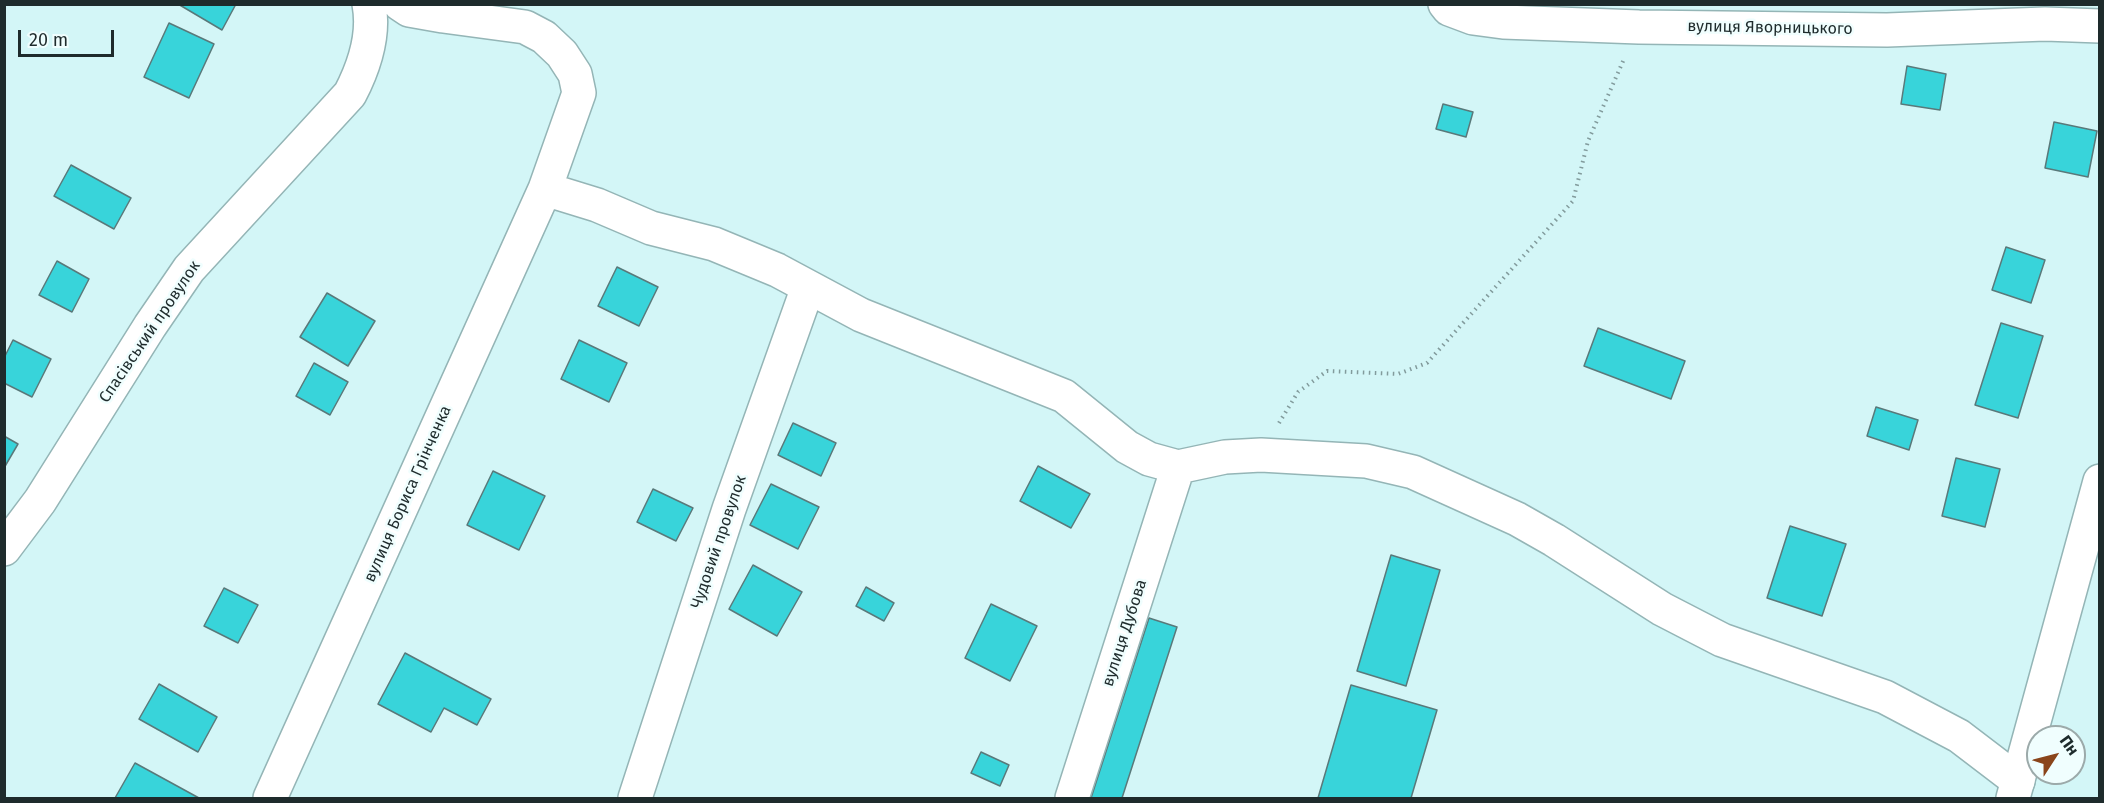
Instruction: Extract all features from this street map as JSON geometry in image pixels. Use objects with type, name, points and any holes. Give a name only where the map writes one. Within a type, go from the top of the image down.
[{"type":"street","name":"Спасівський провулок","points":[[4,549],[40,501],[150,327],[189,270],[350,94],[360,74],[371,33],[369,4]]},
{"type":"street","name":"вулиця Бориса Грінченка","points":[[270,798],[545,189],[579,93],[575,74],[562,54],[544,37],[525,27],[409,10],[400,4]]},
{"type":"street","name":"вулиця Яворницького","points":[[1445,4],[1449,9],[1473,18],[1503,22],[1639,27],[1885,17],[2100,26]]},
{"type":"street","points":[[545,189],[597,206],[651,228],[714,244],[777,270],[861,315],[1064,396],[1126,447],[1149,459],[1178,466],[1224,457],[1261,455],[1366,461],[1413,472],[1517,519],[1662,609],[1722,640],[1885,697],[1959,736],[2015,790],[2100,481]]},
{"type":"street","name":"Чудовий провулок","points":[[634,798],[729,509],[808,287]]},
{"type":"street","name":"вулиця Дубова","points":[[1072,798],[1178,466]]},
{"type":"path","points":[[1261,455],[1298,392],[1327,371],[1398,374],[1427,363],[1573,201],[1588,141],[1639,27]]},
{"type":"building","points":[[178,4],[236,4],[222,30]]},
{"type":"building","points":[[169,23],[214,44],[189,98],[144,77]]},
{"type":"building","points":[[1907,66],[1946,74],[1940,110],[1901,104]]},
{"type":"building","points":[[1443,104],[1473,112],[1466,137],[1436,129]]},
{"type":"building","points":[[2054,122],[2097,131],[2088,177],[2045,168]]},
{"type":"building","points":[[71,165],[131,198],[114,229],[54,196]]},
{"type":"building","points":[[2006,247],[2045,260],[2031,303],[1992,290]]},
{"type":"building","points":[[57,261],[89,279],[72,312],[39,295]]},
{"type":"building","points":[[617,267],[658,287],[639,326],[598,306]]},
{"type":"building","points":[[327,293],[375,321],[348,366],[300,337]]},
{"type":"building","points":[[2001,323],[2043,336],[2018,418],[1975,405]]},
{"type":"building","points":[[1598,328],[1685,361],[1671,399],[1584,366]]},
{"type":"building","points":[[13,340],[51,359],[32,397],[4,383],[4,358]]},
{"type":"building","points":[[579,340],[627,363],[609,402],[561,379]]},
{"type":"building","points":[[314,363],[348,382],[330,415],[296,396]]},
{"type":"building","points":[[1876,407],[1918,420],[1909,450],[1867,436]]},
{"type":"building","points":[[793,423],[836,443],[821,476],[778,455]]},
{"type":"building","points":[[4,436],[18,444],[4,468]]},
{"type":"building","points":[[1956,458],[2000,469],[1985,527],[1942,516]]},
{"type":"building","points":[[1038,466],[1090,494],[1071,528],[1020,501]]},
{"type":"building","points":[[493,471],[545,496],[519,550],[467,525]]},
{"type":"building","points":[[771,484],[819,507],[798,549],[750,525]]},
{"type":"building","points":[[653,489],[693,508],[676,541],[637,522]]},
{"type":"building","points":[[1790,526],[1846,544],[1822,616],[1767,598]]},
{"type":"building","points":[[1391,555],[1440,570],[1406,686],[1357,671]]},
{"type":"building","points":[[753,565],[802,592],[777,636],[729,609]]},
{"type":"building","points":[[866,587],[894,603],[884,621],[856,606]]},
{"type":"building","points":[[224,588],[258,605],[238,643],[204,626]]},
{"type":"building","points":[[991,604],[1037,626],[1010,681],[965,658]]},
{"type":"building","points":[[1149,618],[1177,627],[1122,798],[1091,798]]},
{"type":"building","points":[[405,653],[491,699],[477,725],[444,708],[431,732],[378,704]]},
{"type":"building","points":[[159,684],[217,717],[198,752],[139,719]]},
{"type":"building","points":[[1351,685],[1437,710],[1411,798],[1318,798]]},
{"type":"building","points":[[981,752],[1009,765],[1000,786],[971,773]]},
{"type":"building","points":[[135,763],[199,798],[115,798]]}]
